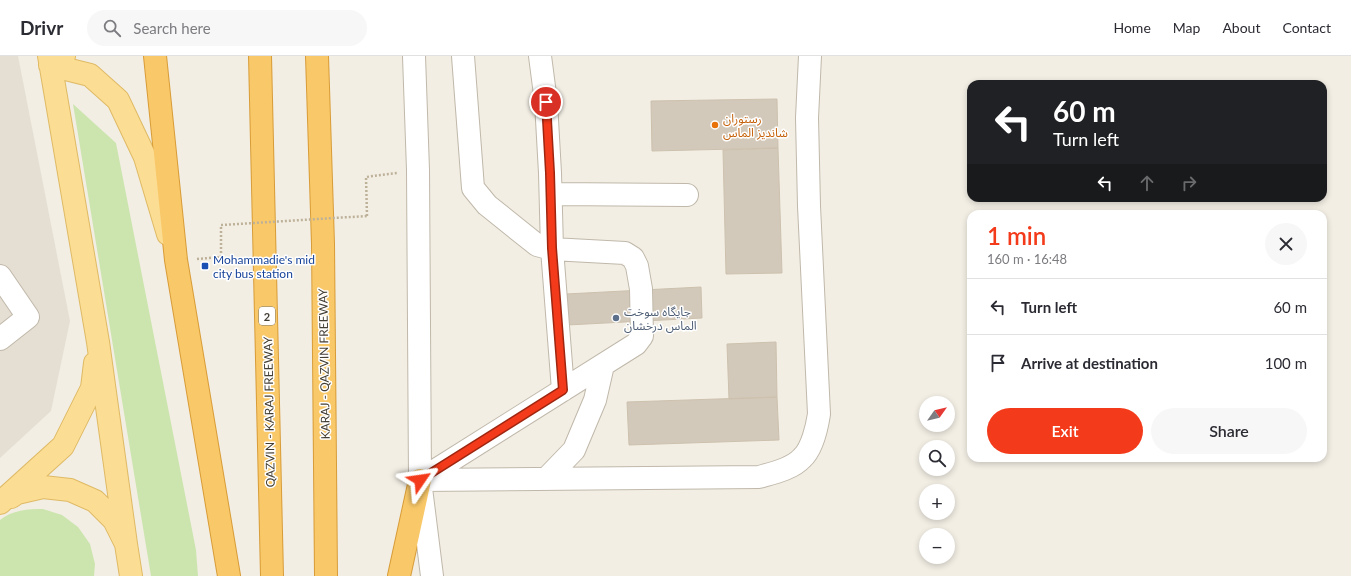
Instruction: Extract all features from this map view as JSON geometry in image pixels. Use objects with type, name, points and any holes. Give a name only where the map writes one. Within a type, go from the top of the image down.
[{"type":"highway","points":[[155,56],[176,260],[229,576]]},
{"type":"highway","name":"QAZVIN - KARAJ FREEWAY","points":[[260,56],[272,576]]},
{"type":"highway","name":"KARAJ - QAZVIN FREEWAY","points":[[317,56],[323,244],[326,576]]},
{"type":"highway","points":[[399,576],[420,480]]},
{"type":"main road","points":[[54,59],[90,75],[118,100],[144,157],[176,260]]},
{"type":"main road","points":[[54,59],[98,342],[130,574]]},
{"type":"main road","points":[[0,503],[63,446],[92,388],[98,342]]},
{"type":"main road","points":[[0,503],[17,493],[43,487],[70,490],[95,501],[114,520],[126,544]]},
{"type":"street","points":[[414,56],[418,170],[420,480],[432,576]]},
{"type":"street","points":[[420,480],[636,344],[642,336],[641,289],[634,258],[625,253],[552,248],[537,245],[487,205],[473,188],[463,56]]},
{"type":"street","points":[[540,56],[546,102],[551,194],[552,248],[563,390]]},
{"type":"street","points":[[420,480],[759,477],[783,470],[803,458],[814,436],[819,414],[809,206],[807,118],[810,56]]},
{"type":"street","points":[[551,194],[687,195]]},
{"type":"street","points":[[0,276],[28,317],[0,339]]},
{"type":"street","points":[[546,479],[574,450],[595,400],[602,366]]},
{"type":"path","points":[[221,257],[221,226],[367,216],[366,177],[418,170]]},
{"type":"shaded area","points":[[0,56],[18,56],[70,321],[51,411],[0,458]]},
{"type":"green space","points":[[73,104],[116,143],[196,550],[198,576],[151,576]]},
{"type":"green space","points":[[43,509],[62,515],[78,527],[90,544],[95,564],[94,576],[0,576],[0,520],[15,512]]},
{"type":"building","name":"رستوران شاندیز الماس","points":[[777,99],[778,148],[652,151],[651,101]]},
{"type":"building","points":[[778,148],[782,273],[726,274],[723,150]]},
{"type":"building","points":[[701,287],[702,318],[567,325],[566,294]]},
{"type":"building","points":[[776,342],[777,397],[729,399],[727,344]]},
{"type":"building","points":[[777,397],[779,440],[629,445],[627,402]]},
{"type":"place","name":"رستوران شاندیز الماس","points":[[715,125]]},
{"type":"place","name":"Mohammadie's mid city bus station","points":[[205,266]]},
{"type":"place","name":"جایگاه سوخت الماس درخشان","points":[[616,318]]},
{"type":"route","points":[[420,480],[563,390],[552,248],[546,102]]}]
